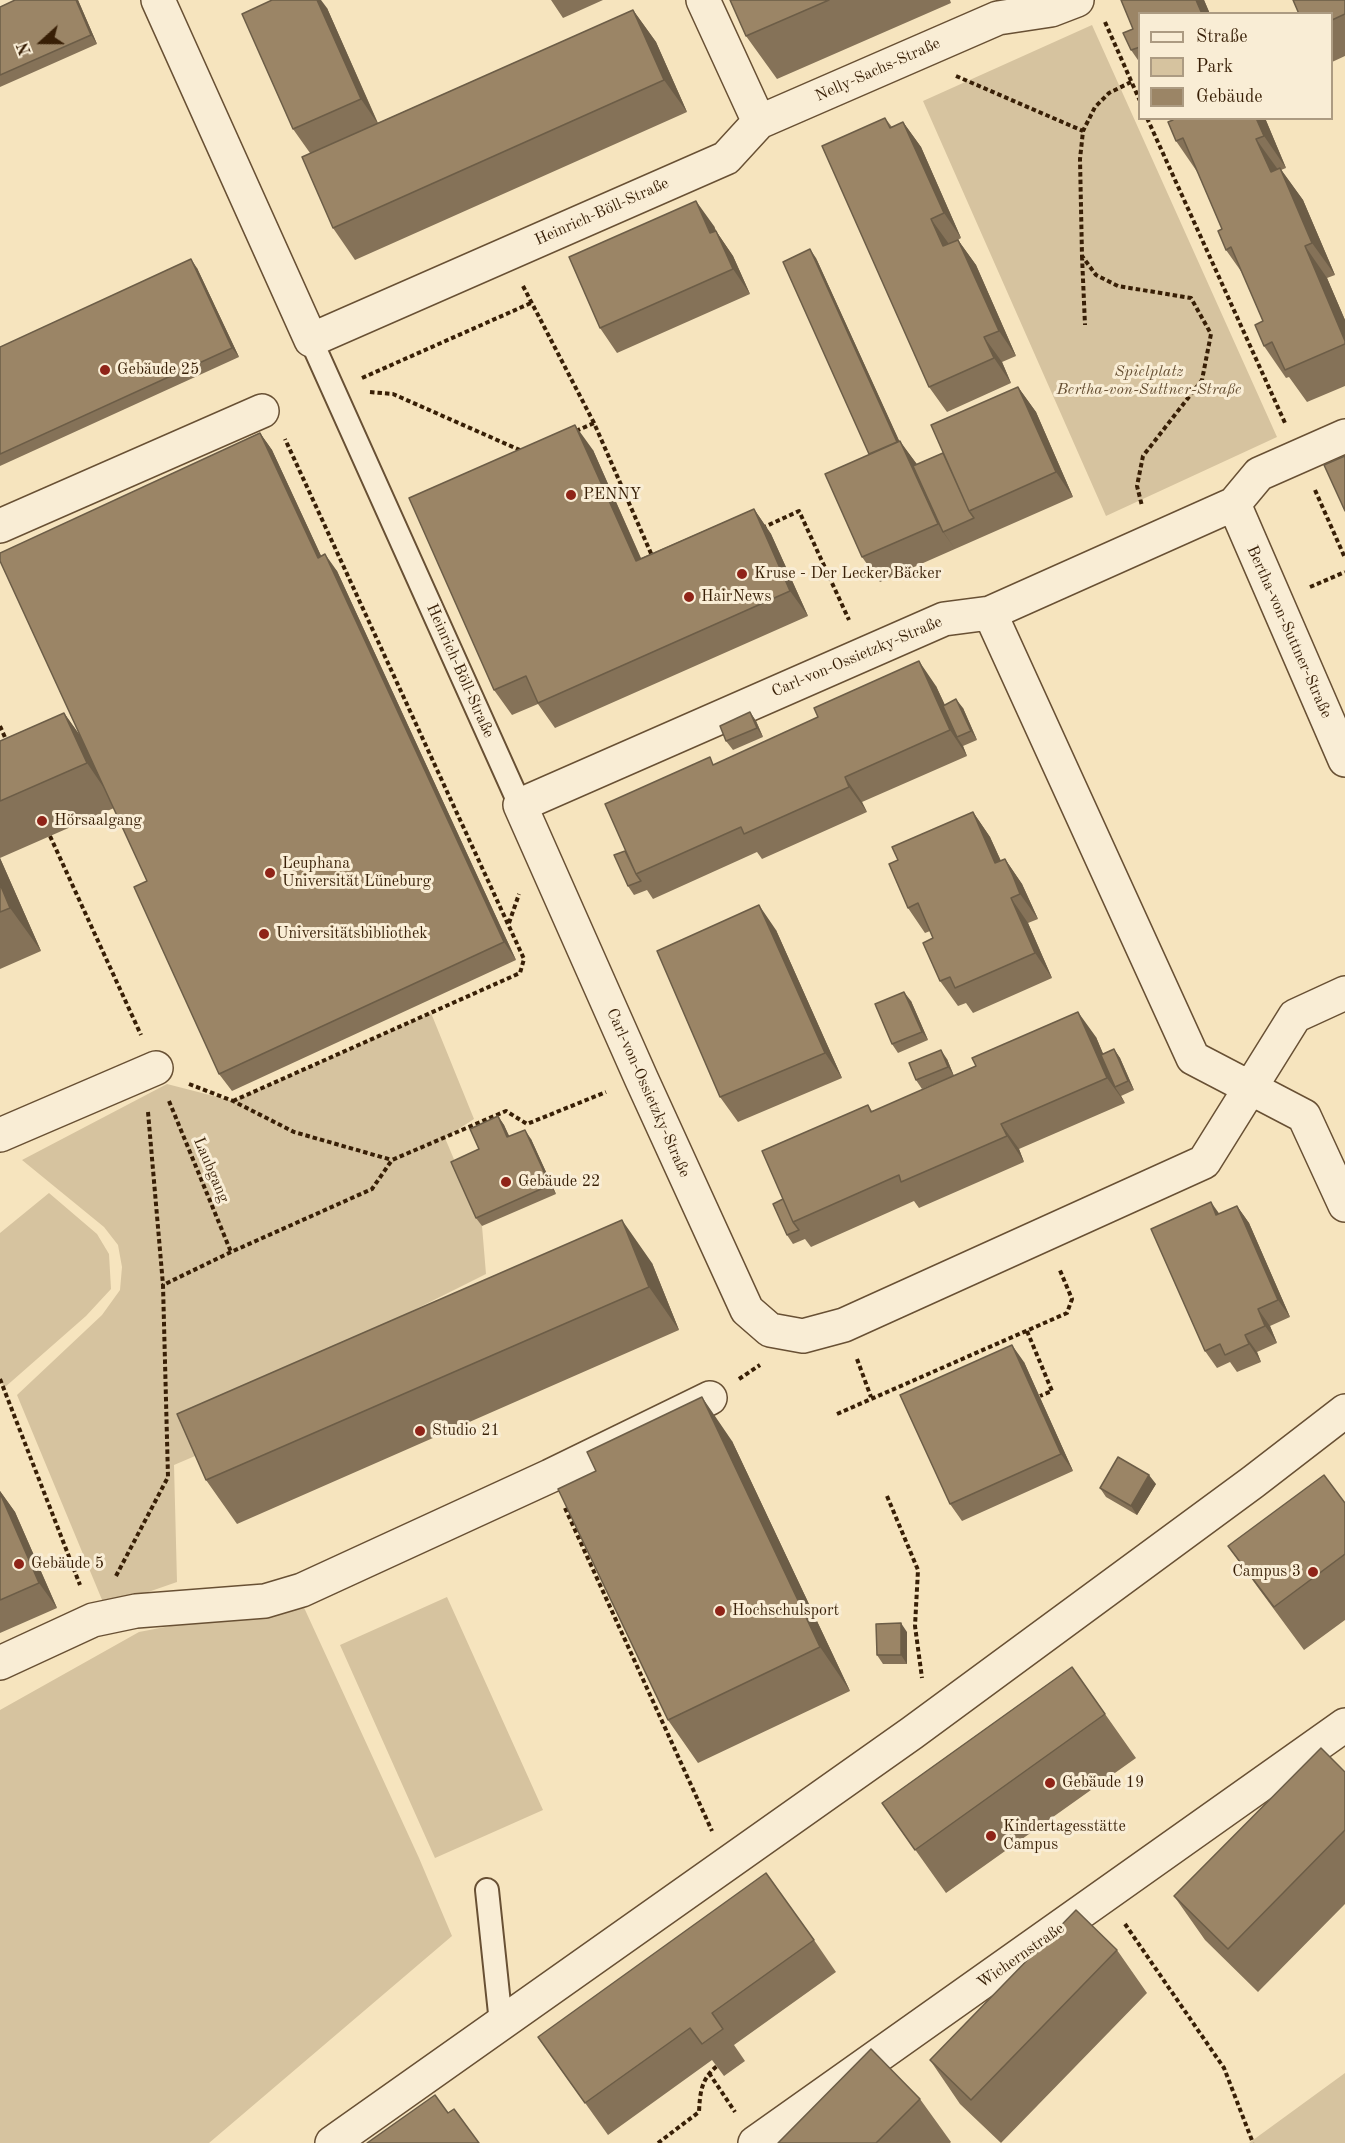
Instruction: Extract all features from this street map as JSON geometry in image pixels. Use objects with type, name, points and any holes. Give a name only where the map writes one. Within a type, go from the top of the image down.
[{"type":"street","name":"Heinrich-Böll-Straße","points":[[158,0],[311,340],[726,158],[759,122]]},
{"type":"street","points":[[703,0],[759,122]]},
{"type":"street","name":"Nelly-Sachs-Straße","points":[[759,122],[940,43],[994,9],[1051,10],[1077,0]]},
{"type":"street","points":[[0,526],[258,413]]},
{"type":"street","points":[[1140,546],[1234,504],[1259,474],[1345,436]]},
{"type":"street","name":"Bertha-von-Suttner-Straße","points":[[1234,504],[1345,760]]},
{"type":"street","name":"Carl-von-Ossietzky-Straße","points":[[1140,546],[990,613],[944,619],[520,806],[747,1310],[770,1330],[803,1336],[844,1325],[1204,1162],[1250,1089]]},
{"type":"street","points":[[990,613],[1192,1058],[1304,1116],[1345,1205]]},
{"type":"street","points":[[1250,1089],[1294,1016],[1345,993]]},
{"type":"street","points":[[0,1135],[147,1072]]},
{"type":"street","points":[[0,1664],[93,1620],[136,1611],[265,1602],[302,1590],[550,1476],[710,1398]]},
{"type":"street","points":[[332,2143],[912,1733],[1343,1416]]},
{"type":"street","name":"Wichernstraße","points":[[755,2143],[1345,1725]]},
{"type":"lane","name":"Heinrich-Böll-Straße","points":[[311,340],[520,806]]},
{"type":"lane","points":[[487,1890],[501,2023]]},
{"type":"path","points":[[1105,21],[1138,97]]},
{"type":"path","points":[[940,43],[954,75],[1083,131]]},
{"type":"path","points":[[1085,325],[1080,159],[1083,131],[1095,107],[1109,93],[1131,82]]},
{"type":"path","points":[[1148,120],[1345,558]]},
{"type":"path","points":[[509,253],[531,303],[594,423],[655,563]]},
{"type":"path","points":[[1082,256],[1096,275],[1118,286],[1191,298],[1211,334],[1202,380],[1143,456],[1137,486],[1140,546]]},
{"type":"path","points":[[334,390],[531,303]]},
{"type":"path","points":[[334,390],[393,394],[526,452],[516,457]]},
{"type":"path","points":[[233,1101],[520,974],[524,958],[284,437],[258,413]]},
{"type":"path","points":[[574,431],[594,423]]},
{"type":"path","points":[[756,530],[799,511],[865,653]]},
{"type":"path","points":[[0,726],[9,746]]},
{"type":"path","points":[[50,836],[147,1072],[163,1285],[168,1477],[93,1620]]},
{"type":"path","points":[[147,1072],[184,1082],[233,1101],[294,1132],[392,1160]]},
{"type":"path","name":"Laubgang","points":[[147,1072],[167,1084],[168,1098],[231,1252]]},
{"type":"path","points":[[163,1285],[372,1189],[392,1160],[506,1111],[527,1124],[641,1078]]},
{"type":"path","points":[[837,1414],[1067,1313],[1072,1299],[1045,1234]]},
{"type":"path","points":[[1027,1331],[1052,1391],[1040,1396]]},
{"type":"path","points":[[0,1379],[93,1620]]},
{"type":"path","points":[[550,1476],[728,1865]]},
{"type":"path","points":[[887,1496],[918,1570],[915,1626],[922,1673],[912,1733]]},
{"type":"path","points":[[1106,1896],[1224,2068],[1253,2143]]},
{"type":"path","points":[[658,2143],[699,2112],[701,2087],[709,2073],[717,2066]]},
{"type":"path","points":[[709,2073],[755,2143]]},
{"type":"green space","name":"Spielplatz Bertha-von-Suttner-Straße","points":[[1092,25],[1277,437],[1106,516],[923,101]]},
{"type":"green space","points":[[431,1013],[474,1119],[445,1138],[482,1226],[486,1274],[378,1328],[394,1371],[174,1465],[177,1582],[105,1607],[17,1395],[102,1315],[120,1290],[122,1267],[118,1245],[104,1227],[22,1160],[167,1084],[233,1101]]},
{"type":"green space","points":[[49,1193],[97,1234],[109,1254],[111,1289],[86,1316],[4,1388],[0,1379],[0,1233]]},
{"type":"green space","points":[[447,1597],[543,1810],[435,1858],[340,1645]]},
{"type":"green space","points":[[301,1601],[419,1858],[452,1936],[209,2143],[0,2143],[0,1710],[139,1632]]},
{"type":"green space","points":[[1345,2073],[1345,2143],[1249,2143]]},
{"type":"building","points":[[15,0],[76,0],[91,35],[0,75],[0,7]]},
{"type":"building","points":[[272,0],[317,0],[361,99],[293,129],[242,14]]},
{"type":"building","points":[[730,0],[829,0],[746,36]]},
{"type":"building","points":[[1121,0],[1196,0],[1201,12],[1138,12],[1138,48],[1131,50],[1123,33],[1133,29]]},
{"type":"building","points":[[1293,0],[1345,0],[1345,14],[1333,20],[1333,12],[1298,12]]},
{"type":"building","points":[[633,10],[664,80],[333,228],[302,157]]},
{"type":"building","points":[[885,118],[890,128],[903,122],[944,213],[931,219],[943,246],[958,240],[999,331],[984,337],[994,358],[929,387],[822,146]]},
{"type":"building","points":[[1173,120],[1257,120],[1264,136],[1256,139],[1271,172],[1280,168],[1312,243],[1305,246],[1345,344],[1285,370],[1272,342],[1264,346],[1255,325],[1263,321],[1231,247],[1226,250],[1218,231],[1222,229],[1183,138],[1176,141],[1168,122]]},
{"type":"building","points":[[696,201],[710,233],[716,231],[733,269],[600,328],[569,257]]},
{"type":"building","points":[[810,249],[897,442],[869,454],[783,262]]},
{"type":"building","name":"Gebäude 25","points":[[191,259],[232,348],[0,454],[0,347]]},
{"type":"building","points":[[1018,387],[1056,472],[969,511],[931,425]]},
{"type":"building","points":[[575,425],[636,561],[754,509],[790,591],[538,703],[526,676],[494,690],[409,498]]},
{"type":"building","points":[[260,433],[318,558],[325,554],[504,942],[219,1074],[134,887],[147,881],[0,561],[0,553]]},
{"type":"building","points":[[900,441],[938,524],[862,557],[825,474]]},
{"type":"building","points":[[943,453],[974,518],[943,532],[913,466]]},
{"type":"building","points":[[1345,456],[1345,511],[1324,465]]},
{"type":"building","points":[[919,661],[950,730],[845,777],[849,787],[744,834],[741,827],[636,874],[605,804],[710,757],[713,765],[818,717],[814,708]]},
{"type":"building","points":[[956,699],[971,731],[957,737],[943,706]]},
{"type":"building","points":[[750,712],[757,728],[726,741],[720,726]]},
{"type":"building","points":[[64,713],[87,763],[0,801],[0,741]]},
{"type":"building","points":[[973,812],[995,863],[1005,859],[1013,876],[1020,894],[1011,898],[1035,953],[955,988],[950,977],[940,981],[923,943],[933,938],[918,903],[908,908],[889,864],[898,860],[892,847]]},
{"type":"building","points":[[625,851],[641,881],[628,886],[614,855]]},
{"type":"building","points":[[0,884],[10,908],[0,912]]},
{"type":"building","points":[[759,905],[825,1053],[720,1097],[657,951]]},
{"type":"building","points":[[904,992],[922,1032],[892,1044],[875,1004]]},
{"type":"building","points":[[1078,1012],[1107,1078],[1001,1124],[1007,1136],[901,1182],[899,1175],[793,1222],[762,1151],[868,1105],[871,1112],[976,1066],[972,1058]]},
{"type":"building","points":[[1114,1049],[1128,1081],[1115,1087],[1101,1055]]},
{"type":"building","points":[[941,1050],[948,1067],[916,1080],[909,1063]]},
{"type":"building","name":"Gebäude 22","points":[[498,1116],[507,1137],[525,1130],[550,1185],[476,1218],[451,1162],[479,1149],[470,1129]]},
{"type":"building","points":[[783,1199],[799,1230],[787,1235],[773,1204]]},
{"type":"building","points":[[1211,1202],[1216,1215],[1237,1206],[1278,1300],[1258,1309],[1265,1326],[1245,1335],[1249,1344],[1225,1355],[1220,1344],[1205,1351],[1151,1229]]},
{"type":"building","points":[[622,1220],[649,1287],[206,1480],[177,1414]]},
{"type":"building","points":[[1012,1345],[1061,1454],[950,1504],[900,1395]]},
{"type":"building","name":"Hochschulsport","points":[[702,1397],[820,1647],[668,1720],[558,1489],[596,1471],[587,1452]]},
{"type":"building","points":[[1118,1457],[1149,1475],[1131,1506],[1100,1488]]},
{"type":"building","points":[[1324,1475],[1345,1503],[1345,1554],[1274,1607],[1228,1546]]},
{"type":"building","points":[[0,1493],[39,1583],[0,1600]]},
{"type":"building","points":[[901,1623],[901,1655],[877,1655],[876,1624]]},
{"type":"building","points":[[1072,1667],[1105,1714],[915,1850],[882,1803]]},
{"type":"building","points":[[1321,1748],[1345,1772],[1345,1830],[1228,1949],[1174,1896]]},
{"type":"building","points":[[766,1873],[814,1940],[712,2013],[723,2029],[702,2044],[690,2028],[585,2103],[538,2037]]},
{"type":"building","points":[[1076,1910],[1117,1950],[971,2100],[930,2060]]},
{"type":"building","points":[[871,2049],[920,2099],[876,2143],[778,2143]]},
{"type":"building","points":[[435,2095],[448,2113],[454,2109],[479,2143],[367,2143]]},
{"type":"place","name":"Gebäude 25","points":[[105,370]]},
{"type":"place","name":"PENNY","points":[[571,495]]},
{"type":"place","name":"Kruse - Der Lecker Bäcker","points":[[742,574]]},
{"type":"place","name":"HairNews","points":[[689,597]]},
{"type":"place","name":"Hörsaalgang","points":[[42,821]]},
{"type":"place","name":"Leuphana Universität Lüneburg","points":[[270,873]]},
{"type":"place","name":"Universitätsbibliothek","points":[[264,934]]},
{"type":"place","name":"Gebäude 22","points":[[506,1182]]},
{"type":"place","name":"Studio 21","points":[[420,1431]]},
{"type":"place","name":"Gebäude 5","points":[[19,1564]]},
{"type":"place","name":"Campus 3","points":[[1313,1572]]},
{"type":"place","name":"Hochschulsport","points":[[720,1611]]},
{"type":"place","name":"Gebäude 19","points":[[1050,1783]]},
{"type":"place","name":"Kindertagesstätte Campus","points":[[991,1836]]}]
